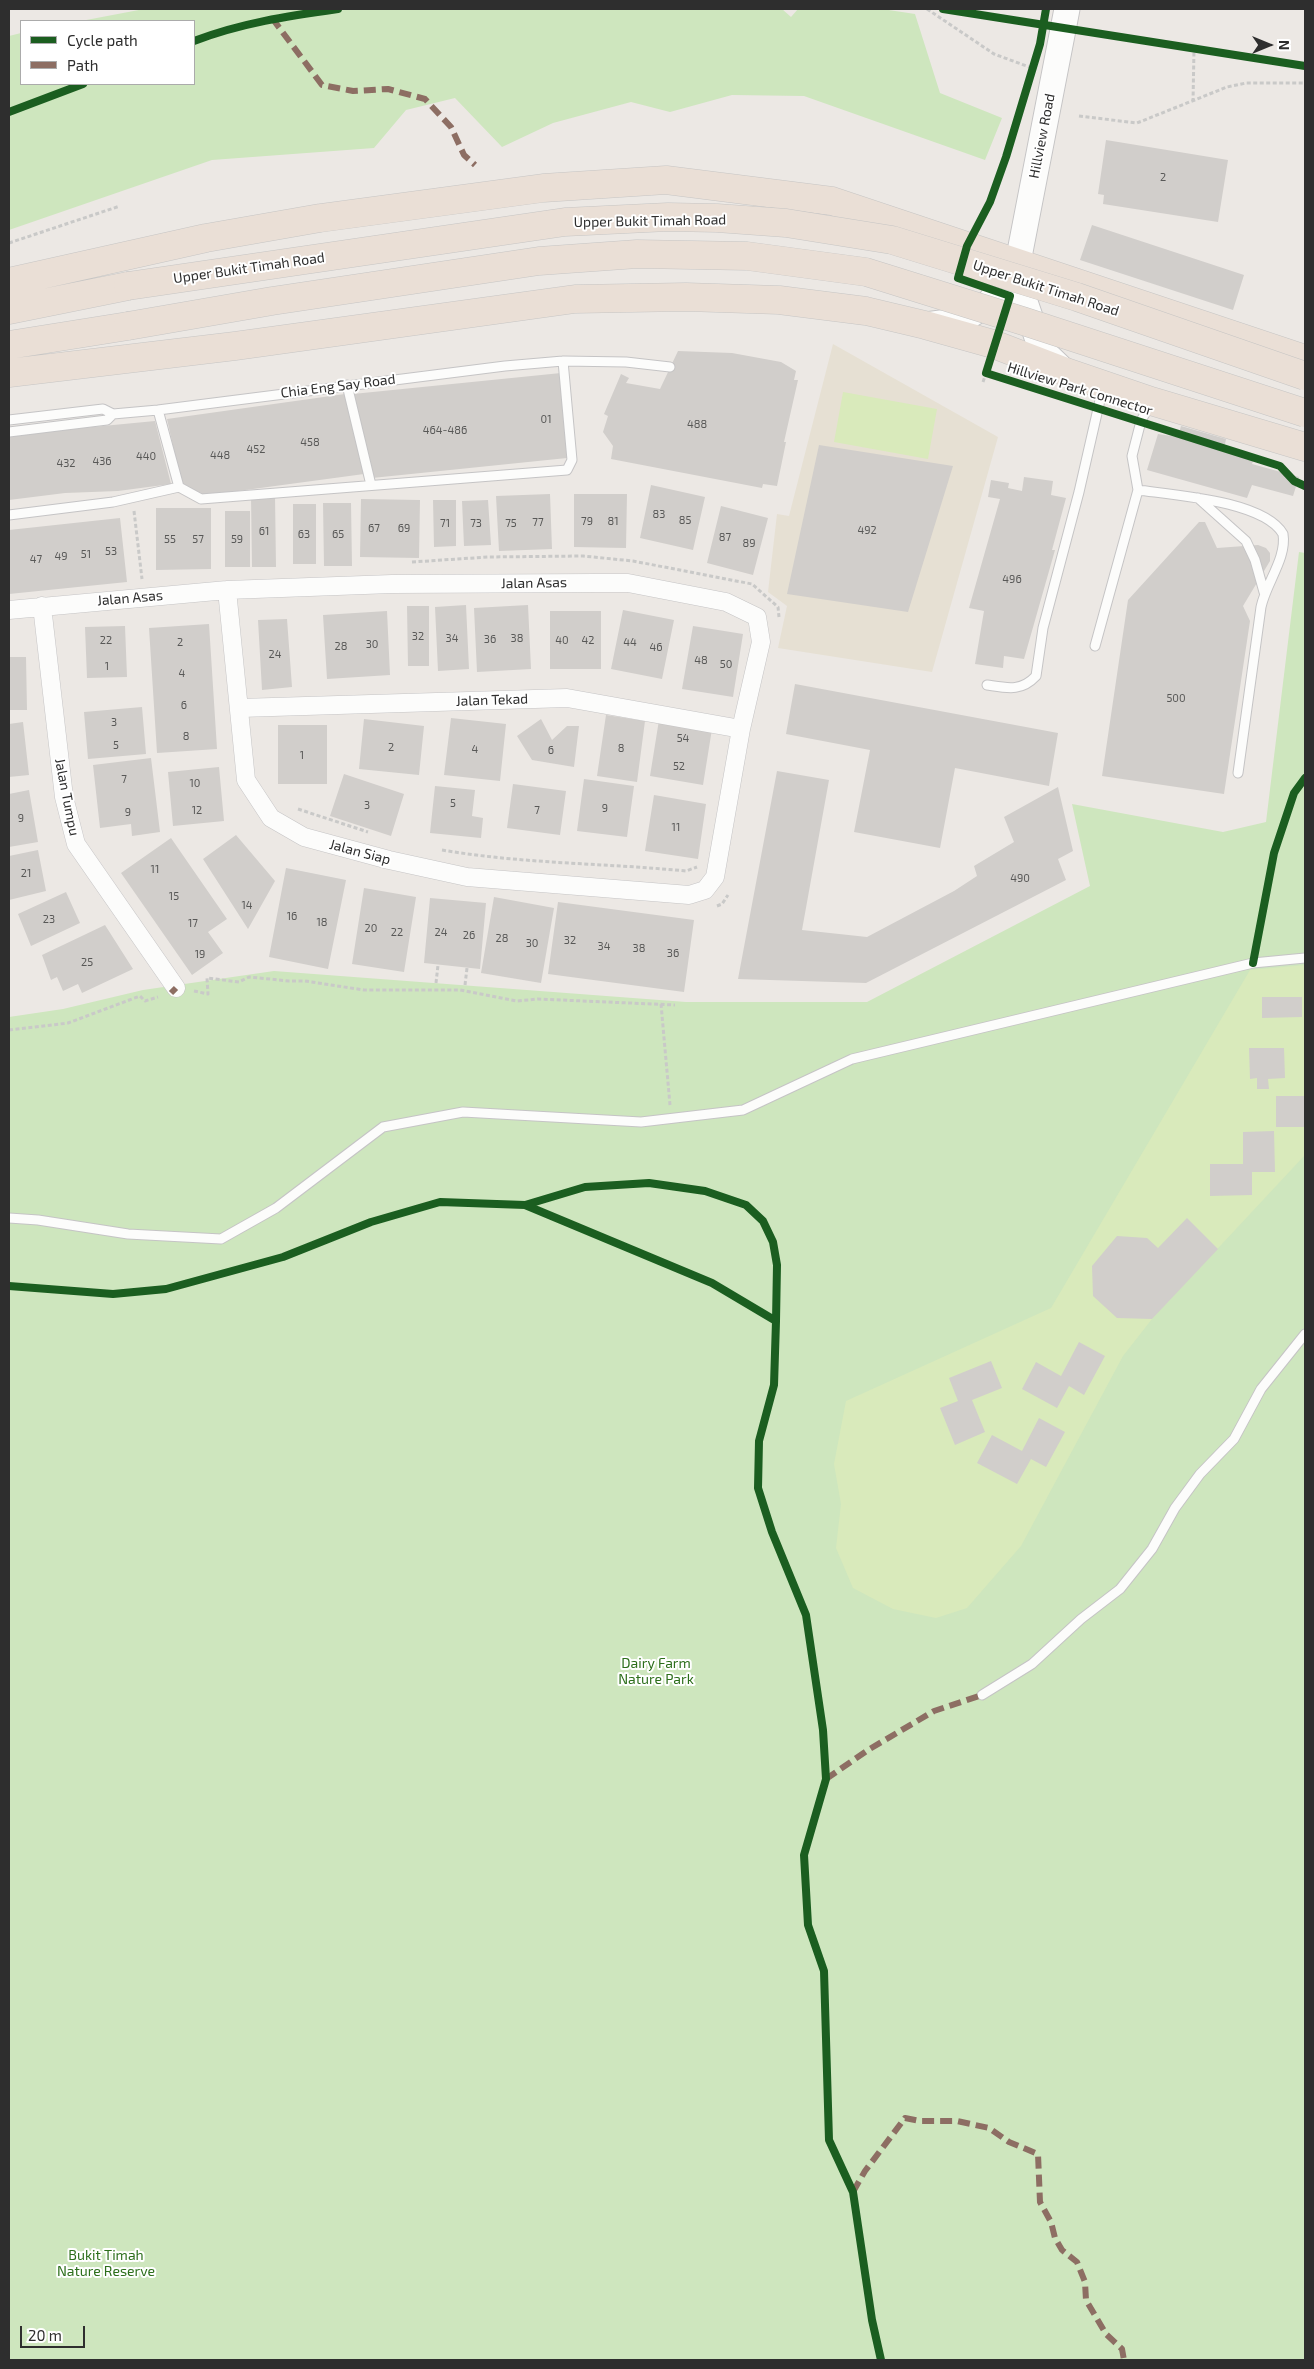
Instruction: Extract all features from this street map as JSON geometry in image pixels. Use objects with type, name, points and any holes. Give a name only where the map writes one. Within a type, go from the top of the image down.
[{"type":"highway","points":[[9,282],[206,238],[320,218],[543,188],[666,180],[832,201],[1305,359]]},
{"type":"highway","name":"Upper Bukit Timah Road","points":[[9,310],[128,286],[565,222],[717,218],[786,223],[892,240],[1076,297],[1305,376]]},
{"type":"highway","points":[[9,345],[272,301],[539,261],[637,254],[747,256],[866,272],[1305,413]]},
{"type":"highway","points":[[9,373],[235,346],[575,298],[686,297],[779,300],[866,311],[994,344],[1066,372],[1151,401],[1305,447]]},
{"type":"street","name":"Hillview Road","points":[[1018,262],[1067,9]]},
{"type":"street","points":[[925,325],[963,320],[989,303],[1018,262]]},
{"type":"street","points":[[1018,262],[1024,298],[1041,349],[1066,372]]},
{"type":"street","name":"Jalan Asas","points":[[9,610],[227,590],[392,584],[628,583],[726,602],[757,617],[761,642],[741,728],[715,877],[705,890],[689,895]]},
{"type":"street","name":"Jalan Siap","points":[[227,590],[246,780],[272,818],[304,837],[388,860],[467,877],[689,895]]},
{"type":"street","name":"Jalan Tumpu","points":[[42,606],[64,797],[76,844],[169,992]]},
{"type":"street","name":"Jalan Tekad","points":[[240,708],[566,698],[741,728]]},
{"type":"lane","name":"Chia Eng Say Road","points":[[9,420],[103,409],[113,414],[158,410],[347,385],[563,360],[626,362],[670,367]]},
{"type":"lane","points":[[9,515],[133,498],[179,487],[200,499],[566,470],[572,460],[563,360]]},
{"type":"lane","points":[[347,385],[371,485]]},
{"type":"lane","points":[[987,685],[1015,689],[1026,685],[1036,676],[1042,628],[1079,492],[1104,385]]},
{"type":"lane","points":[[1095,646],[1138,490],[1132,456],[1141,421],[1151,401]]},
{"type":"lane","points":[[158,410],[179,487]]},
{"type":"lane","name":"Chia Eng Say Road","points":[[9,432],[107,420],[113,414]]},
{"type":"lane","points":[[1138,490],[1198,498],[1244,508],[1271,520],[1280,528],[1283,534],[1284,547],[1264,592],[1238,773]]},
{"type":"lane","points":[[1198,498],[1246,541],[1255,560],[1264,592]]},
{"type":"lane","points":[[9,1218],[38,1220],[128,1234],[221,1239],[276,1208],[383,1127],[463,1112],[641,1122],[744,1110],[852,1059],[1254,963],[1305,958]]},
{"type":"lane","points":[[982,1694],[1032,1664],[1081,1619],[1120,1589],[1152,1549],[1175,1508],[1200,1474],[1234,1439],[1261,1389],[1305,1334]]},
{"type":"path","points":[[926,9],[994,54],[1033,67]]},
{"type":"path","points":[[1184,48],[1203,50]]},
{"type":"path","points":[[1193,102],[1194,49]]},
{"type":"path","points":[[1079,116],[1137,123],[1237,85],[1305,83]]},
{"type":"path","points":[[9,243],[120,206]]},
{"type":"path","points":[[983,382],[986,373]]},
{"type":"path","points":[[133,498],[141,571]]},
{"type":"path","points":[[291,806],[375,834]]},
{"type":"path","points":[[438,849],[473,855],[686,871],[702,865]]},
{"type":"path","points":[[436,983],[438,965]]},
{"type":"path","points":[[465,985],[467,968]]},
{"type":"path","points":[[9,1030],[68,1023],[140,996],[145,1001],[169,992],[208,994],[207,978],[239,982],[249,977],[289,981],[306,980],[364,990],[460,990],[517,1001],[538,999],[675,1005]]},
{"type":"path","points":[[661,1004],[667,1086]]},
{"type":"shaded area","points":[[833,344],[998,437],[932,672],[778,648],[787,606],[768,592],[777,514],[789,516]]},
{"type":"green space","points":[[144,9],[782,9],[791,17],[798,9],[882,9],[915,14],[940,93],[1002,118],[985,160],[804,96],[732,95],[670,112],[631,102],[553,123],[502,147],[455,98],[406,110],[374,148],[212,160],[9,230],[9,36],[20,33],[20,85],[195,85],[195,20],[86,20]]},
{"type":"green space","points":[[843,392],[937,409],[928,459],[834,442]]},
{"type":"green space","name":"Dairy Farm Nature Park","points":[[1299,552],[1305,553],[1305,2360],[9,2360],[9,1017],[63,1009],[143,990],[274,971],[686,1002],[867,1002],[1090,886],[1072,804],[1223,832],[1266,822]]},
{"type":"green space","points":[[1305,965],[1305,1155],[1152,1319],[1123,1356],[1021,1546],[967,1608],[936,1618],[893,1609],[853,1588],[836,1548],[841,1504],[834,1464],[846,1401],[1051,1308],[1250,970]]},
{"type":"building","points":[[1106,140],[1228,160],[1218,222],[1103,204],[1104,195],[1098,194]]},
{"type":"building","points":[[1092,225],[1244,275],[1233,310],[1080,260]]},
{"type":"building","points":[[678,351],[732,353],[781,362],[796,371],[794,380],[798,380],[784,442],[786,442],[777,486],[763,484],[762,488],[611,459],[613,446],[603,432],[608,416],[604,414],[621,374],[629,378],[626,383],[660,389]]},
{"type":"building","points":[[561,373],[567,458],[372,478],[353,394]]},
{"type":"building","points":[[345,394],[364,474],[201,496],[182,486],[167,419]]},
{"type":"building","points":[[155,421],[171,484],[118,491],[65,493],[9,500],[9,435]]},
{"type":"building","points":[[1181,426],[1226,439],[1224,449],[1254,458],[1252,464],[1299,477],[1293,496],[1252,485],[1247,498],[1147,470],[1158,434],[1178,437]]},
{"type":"building","points":[[819,445],[953,466],[908,612],[787,594]]},
{"type":"building","points":[[1024,477],[1053,481],[1051,495],[1066,498],[1052,550],[1055,550],[1024,659],[1004,656],[1003,668],[975,664],[984,611],[969,608],[1000,499],[988,497],[991,480],[1009,483],[1008,488],[1022,491]]},
{"type":"building","points":[[651,485],[705,497],[693,550],[640,538]]},
{"type":"building","points":[[550,494],[552,549],[499,551],[496,496]]},
{"type":"building","points":[[574,494],[627,494],[626,548],[574,547]]},
{"type":"building","points":[[251,496],[275,496],[276,567],[252,567]]},
{"type":"building","points":[[361,499],[420,500],[419,558],[360,557]]},
{"type":"building","points":[[433,500],[456,500],[456,546],[434,547]]},
{"type":"building","points":[[488,500],[491,545],[464,546],[462,501]]},
{"type":"building","points":[[323,503],[351,503],[352,566],[324,566]]},
{"type":"building","points":[[293,504],[316,504],[316,564],[293,564]]},
{"type":"building","points":[[721,506],[768,518],[753,575],[707,563]]},
{"type":"building","points":[[156,508],[211,508],[211,569],[156,570]]},
{"type":"building","points":[[225,511],[250,511],[250,567],[225,567]]},
{"type":"building","points":[[120,518],[127,582],[9,594],[9,530]]},
{"type":"building","points":[[1199,522],[1205,522],[1217,548],[1258,545],[1266,548],[1270,553],[1270,561],[1243,606],[1250,621],[1224,794],[1102,776],[1128,600]]},
{"type":"building","points":[[466,605],[469,669],[438,671],[435,607]]},
{"type":"building","points":[[528,605],[531,669],[477,672],[474,608]]},
{"type":"building","points":[[407,606],[429,606],[429,666],[408,666]]},
{"type":"building","points":[[623,610],[674,620],[662,679],[611,669]]},
{"type":"building","points":[[387,611],[390,675],[327,679],[323,615]]},
{"type":"building","points":[[550,611],[601,611],[601,669],[550,669]]},
{"type":"building","points":[[287,619],[292,687],[262,690],[258,620]]},
{"type":"building","points":[[209,624],[217,749],[157,753],[149,628]]},
{"type":"building","points":[[125,626],[127,677],[87,678],[85,627]]},
{"type":"building","points":[[693,626],[743,634],[733,697],[682,689]]},
{"type":"building","points":[[9,657],[26,657],[27,710],[9,710]]},
{"type":"building","points":[[795,684],[1058,733],[1049,786],[955,768],[940,848],[854,832],[870,750],[786,734]]},
{"type":"building","points":[[142,707],[146,754],[88,759],[84,712]]},
{"type":"building","points":[[606,715],[645,721],[637,782],[597,776]]},
{"type":"building","points":[[451,718],[506,724],[500,781],[444,775]]},
{"type":"building","points":[[364,719],[424,726],[419,775],[359,769]]},
{"type":"building","points":[[541,719],[552,740],[567,726],[579,726],[574,767],[532,760],[517,736]]},
{"type":"building","points":[[659,720],[712,729],[703,785],[650,776]]},
{"type":"building","points":[[23,722],[29,775],[9,777],[9,724]]},
{"type":"building","points":[[278,725],[327,725],[327,784],[278,784]]},
{"type":"building","points":[[151,758],[160,832],[132,836],[131,824],[100,828],[93,765]]},
{"type":"building","points":[[219,767],[224,821],[173,826],[168,772]]},
{"type":"building","points":[[777,771],[829,780],[802,930],[867,937],[954,891],[977,876],[974,866],[1014,842],[1004,817],[1058,787],[1073,851],[1058,859],[1066,880],[866,983],[738,979]]},
{"type":"building","points":[[344,774],[404,794],[391,836],[330,816]]},
{"type":"building","points":[[584,779],[634,786],[627,837],[577,831]]},
{"type":"building","points":[[513,784],[566,791],[560,835],[507,828]]},
{"type":"building","points":[[435,786],[475,790],[472,816],[483,818],[481,838],[430,833]]},
{"type":"building","points":[[29,790],[38,842],[9,847],[9,794]]},
{"type":"building","points":[[654,795],[706,804],[698,859],[645,851]]},
{"type":"building","points":[[236,835],[275,881],[248,929],[203,859]]},
{"type":"building","points":[[171,838],[227,919],[208,932],[223,953],[192,975],[121,873]]},
{"type":"building","points":[[38,850],[46,891],[9,900],[9,856]]},
{"type":"building","points":[[286,868],[346,880],[328,969],[269,957]]},
{"type":"building","points":[[364,888],[416,897],[404,972],[352,964]]},
{"type":"building","points":[[66,892],[80,923],[31,946],[18,914]]},
{"type":"building","points":[[494,897],[554,908],[541,983],[481,973]]},
{"type":"building","points":[[430,898],[486,903],[480,969],[424,963]]},
{"type":"building","points":[[558,902],[694,920],[684,992],[548,974]]},
{"type":"building","points":[[105,925],[133,969],[82,993],[78,984],[63,991],[57,977],[51,980],[42,955]]},
{"type":"building","points":[[1262,997],[1302,997],[1302,1017],[1262,1018]]},
{"type":"building","points":[[1249,1048],[1284,1048],[1285,1078],[1268,1079],[1269,1089],[1257,1089],[1257,1078],[1250,1079]]},
{"type":"building","points":[[1276,1096],[1305,1096],[1305,1127],[1276,1127]]},
{"type":"building","points":[[1274,1131],[1275,1172],[1252,1172],[1252,1195],[1210,1196],[1210,1164],[1243,1164],[1243,1132]]},
{"type":"building","points":[[1187,1218],[1218,1249],[1152,1319],[1117,1318],[1093,1296],[1092,1266],[1117,1236],[1147,1238],[1158,1248]]},
{"type":"building","points":[[1079,1342],[1105,1356],[1084,1395],[1069,1386],[1057,1408],[1022,1389],[1036,1362],[1061,1376]]},
{"type":"building","points":[[991,1361],[1002,1388],[972,1400],[985,1432],[955,1445],[940,1408],[958,1401],[949,1378]]},
{"type":"building","points":[[1039,1418],[1065,1432],[1046,1467],[1031,1459],[1017,1484],[977,1463],[992,1435],[1022,1451]]},
{"type":"marked path","points":[[272,18],[322,85],[353,91],[388,89],[425,99],[451,127],[464,155],[475,165]]},
{"type":"marked path","points":[[171,993],[176,988]]},
{"type":"marked path","points":[[826,1779],[868,1750],[934,1711],[982,1695]]},
{"type":"marked path","points":[[853,2192],[865,2171],[905,2118],[920,2121],[957,2121],[989,2128],[1009,2142],[1038,2154],[1040,2202],[1051,2222],[1055,2238],[1062,2250],[1077,2262],[1085,2282],[1086,2300],[1106,2334],[1122,2349],[1124,2360]]},
{"type":"cycle path","points":[[195,41],[229,29],[283,17],[338,9]]},
{"type":"cycle path","points":[[943,9],[1305,66]]},
{"type":"cycle path","name":"Hillview Park Connector","points":[[1046,9],[1040,44],[1006,157],[990,202],[967,246],[958,278],[1010,296],[986,373],[1280,466],[1294,481],[1305,486]]},
{"type":"cycle path","points":[[9,112],[80,85]]},
{"type":"cycle path","points":[[1253,963],[1274,853],[1294,793],[1305,778]]},
{"type":"cycle path","points":[[525,1205],[585,1187],[649,1183],[705,1191],[746,1205],[763,1221],[773,1242],[777,1265],[776,1321]]},
{"type":"cycle path","points":[[9,1286],[113,1294],[166,1289],[283,1257],[371,1222],[440,1202],[525,1205],[712,1283],[776,1321],[774,1385],[759,1441],[758,1488],[772,1532],[806,1615],[823,1730],[826,1779],[804,1855],[808,1925],[824,1971],[829,2140],[853,2192],[872,2320],[881,2360]]},
{"type":"park label","name":"Bukit Timah Nature Reserve","points":[[106,2264]]}]
